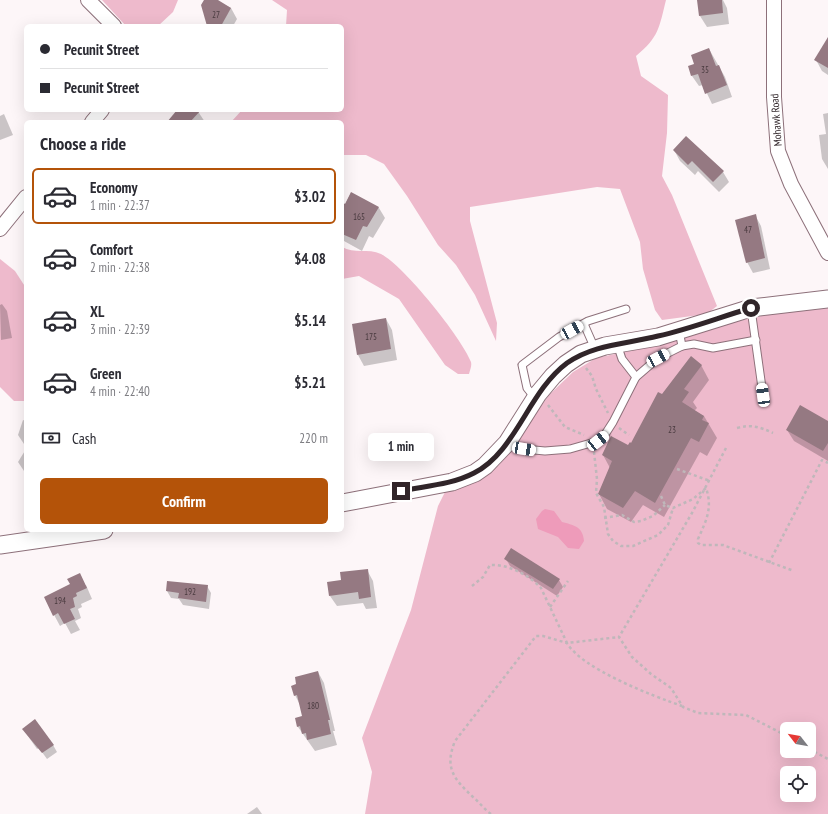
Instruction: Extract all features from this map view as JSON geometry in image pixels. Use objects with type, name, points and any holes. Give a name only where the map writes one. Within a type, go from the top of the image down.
[{"type":"street","points":[[88,0],[112,24]]},
{"type":"street","name":"Mohawk Road","points":[[774,0],[774,97],[778,151],[791,184],[828,253]]},
{"type":"street","points":[[94,120],[100,112]]},
{"type":"street","points":[[0,229],[24,199]]},
{"type":"street","points":[[344,503],[452,482],[466,477],[492,461],[507,443],[537,396],[558,370],[588,351],[618,344],[680,338],[751,308],[828,299]]},
{"type":"street","points":[[0,545],[90,532]]},
{"type":"lane","points":[[751,308],[763,395]]},
{"type":"lane","points":[[537,396],[527,388],[522,365],[559,337],[584,324],[626,309]]},
{"type":"lane","points":[[584,324],[588,351]]},
{"type":"lane","points":[[507,443],[535,451],[570,449],[592,444],[604,436],[613,422],[636,377],[680,338],[694,344],[713,348],[756,340]]},
{"type":"lane","points":[[618,344],[622,359],[636,377]]},
{"type":"path","points":[[588,351],[581,363],[591,373],[597,393],[613,422],[629,435]]},
{"type":"path","points":[[537,396],[566,427],[589,438],[592,444],[596,471],[596,493],[604,507],[608,534],[612,540],[621,546],[634,546],[663,532],[668,525],[673,508]]},
{"type":"path","points":[[737,428],[747,425],[757,426],[773,433]]},
{"type":"path","points":[[619,637],[692,513],[726,448]]},
{"type":"path","points":[[769,563],[822,460],[828,464]]},
{"type":"path","points":[[677,469],[710,481]]},
{"type":"path","points":[[706,488],[710,499],[709,512],[698,539],[698,543],[701,545],[723,545],[794,571]]},
{"type":"path","points":[[661,496],[665,505],[673,508],[693,499],[706,488]]},
{"type":"path","points":[[605,517],[622,515],[634,522],[641,521],[653,516],[665,505]]},
{"type":"path","points":[[472,586],[483,577],[490,565],[513,568],[536,582],[546,596],[566,643],[572,651],[601,670],[644,692],[698,713],[736,713],[746,715],[780,732]]},
{"type":"path","points":[[550,608],[568,581]]},
{"type":"path","points":[[491,814],[454,778],[450,758],[455,741],[536,636],[566,643],[619,637]]},
{"type":"path","points":[[619,637],[632,657],[650,674],[671,688],[683,707]]},
{"type":"path","points":[[816,753],[828,759]]},
{"type":"shaded area","points":[[102,0],[178,0],[173,12],[160,24],[124,24]]},
{"type":"shaded area","points":[[272,0],[666,0],[662,18],[654,37],[636,56],[641,76],[668,95],[667,133],[662,176],[672,195],[717,306],[707,314],[662,320],[655,310],[643,269],[640,242],[620,189],[597,187],[470,207],[470,221],[497,323],[496,341],[475,295],[456,265],[438,245],[407,196],[384,164],[366,155],[344,155],[344,120],[233,120],[240,112],[344,112],[344,24],[286,24],[287,10]]},
{"type":"shaded area","points":[[344,248],[351,250],[376,252],[391,261],[417,287],[445,320],[471,362],[469,374],[458,374],[445,365],[399,299],[359,276],[344,279]]},
{"type":"shaded area","points":[[0,259],[15,271],[24,285],[24,401],[14,401],[0,387]]},
{"type":"shaded area","points":[[828,308],[828,814],[365,814],[372,772],[362,738],[411,610],[438,506],[445,492],[487,475],[499,465],[549,395],[573,372],[596,358],[629,351],[630,349],[752,318],[780,313]]},
{"type":"shaded area","points":[[545,509],[554,511],[562,522],[574,525],[580,529],[584,541],[579,549],[568,548],[558,537],[538,529],[536,519]]},
{"type":"building","points":[[204,0],[218,0],[231,8],[222,24],[206,24],[201,5]]},
{"type":"building","points":[[697,0],[722,0],[723,13],[699,16]]},
{"type":"building","points":[[828,37],[828,68],[814,60]]},
{"type":"building","points":[[709,48],[716,66],[719,65],[727,85],[705,94],[698,74],[691,76],[688,66],[694,64],[691,55]]},
{"type":"building","points":[[175,112],[199,112],[192,120],[169,120]]},
{"type":"building","points":[[686,136],[724,171],[713,182],[692,161],[688,165],[673,150]]},
{"type":"building","points":[[351,192],[379,207],[367,227],[363,226],[356,240],[344,235],[344,203],[345,204]]},
{"type":"building","points":[[756,214],[765,258],[746,263],[735,220]]},
{"type":"building","points":[[386,318],[391,349],[357,355],[352,324]]},
{"type":"building","points":[[691,356],[702,365],[684,389],[689,392],[682,402],[704,416],[702,420],[709,423],[699,442],[691,438],[655,503],[635,491],[623,508],[598,494],[612,461],[602,455],[611,436],[628,445],[630,442],[631,443],[658,392],[662,394]]},
{"type":"building","points":[[800,405],[828,421],[828,443],[823,451],[786,430]]},
{"type":"building","points":[[511,548],[560,579],[553,589],[504,559]]},
{"type":"building","points":[[368,569],[371,597],[359,599],[358,592],[329,596],[327,582],[341,580],[340,572]]},
{"type":"building","points":[[80,573],[87,588],[76,593],[77,596],[73,598],[75,607],[70,609],[75,619],[64,624],[58,613],[53,616],[44,597],[70,584],[67,579]]},
{"type":"building","points":[[167,581],[208,585],[206,602],[178,598],[179,593],[166,591]]},
{"type":"building","points":[[318,671],[330,720],[328,720],[331,734],[307,740],[306,733],[302,734],[300,726],[297,727],[295,718],[302,716],[297,695],[294,696],[291,686],[296,684],[295,677]]},
{"type":"building","points":[[35,719],[54,745],[42,753],[22,729]]},
{"type":"route","points":[[401,491],[421,486],[452,482],[475,473],[492,461],[507,443],[538,394],[558,370],[582,354],[605,346],[658,336],[689,328],[751,308]]}]
